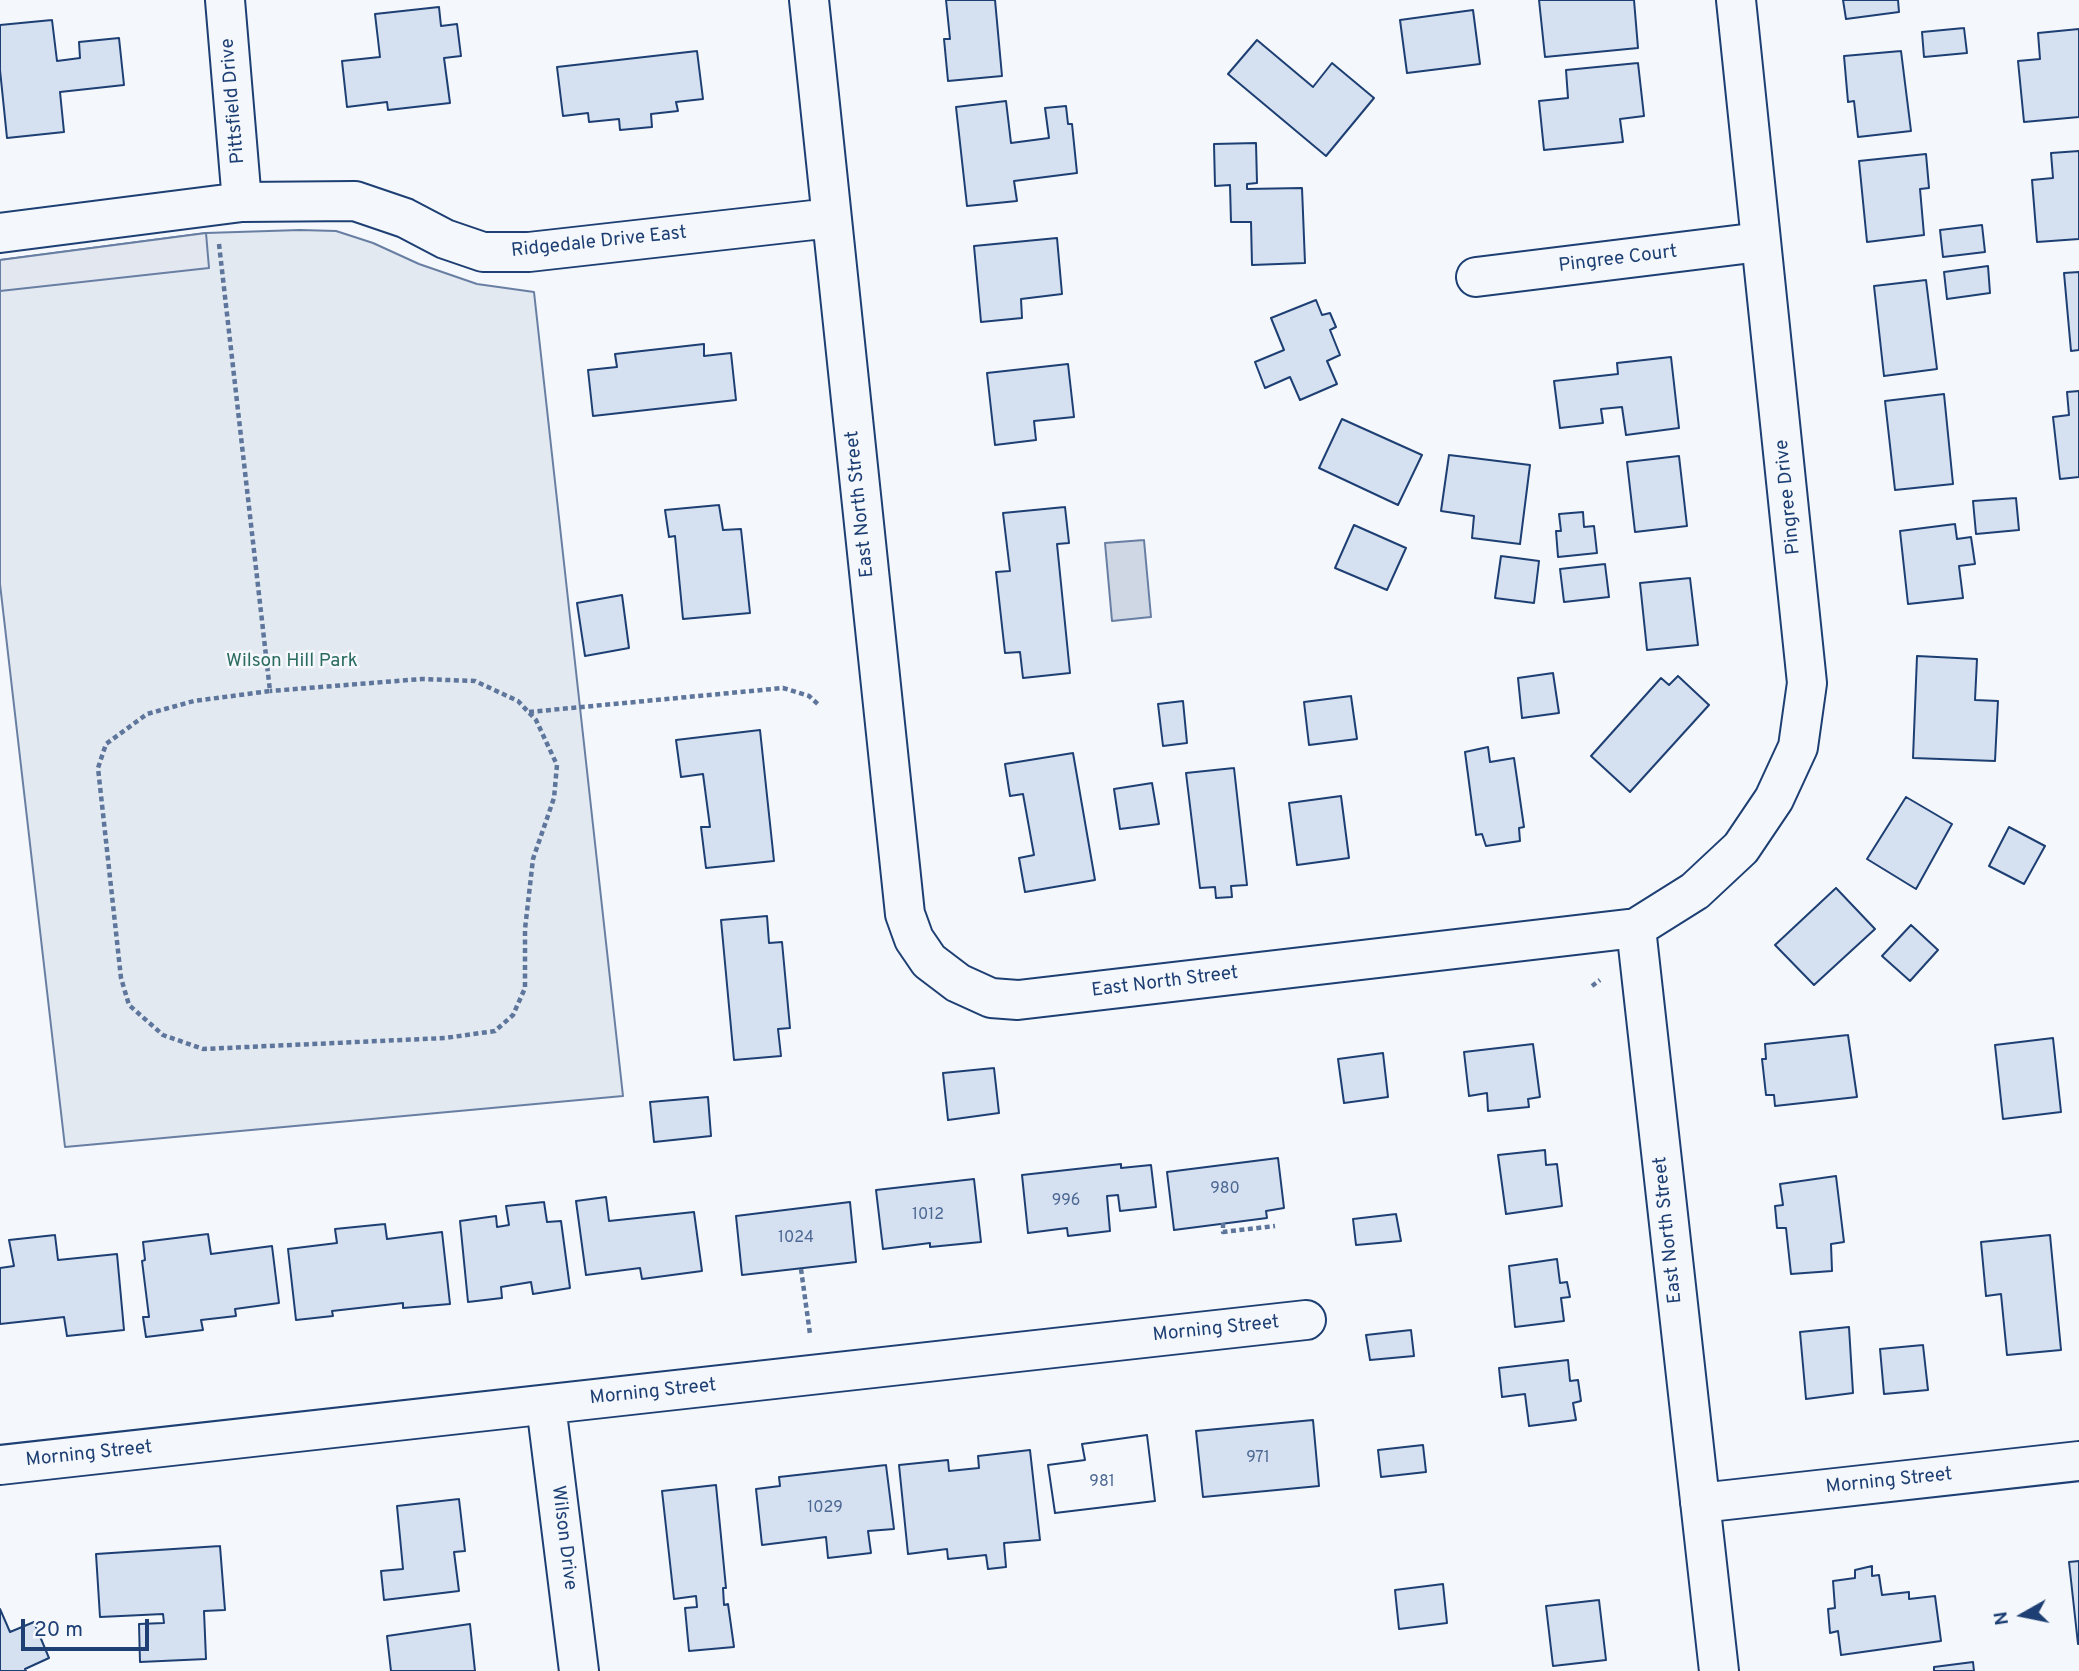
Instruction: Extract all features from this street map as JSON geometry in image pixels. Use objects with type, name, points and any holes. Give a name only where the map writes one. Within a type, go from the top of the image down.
[{"type":"street","name":"Pittsfield Drive","points":[[225,0],[228,203]]},
{"type":"street","name":"East North Street","points":[[809,0],[905,914],[914,939],[929,961],[958,983],[991,998],[1018,1000],[1636,928],[1718,1671]]},
{"type":"street","name":"Pingree Drive","points":[[1636,928],[1695,891],[1741,848],[1774,799],[1798,747],[1807,682],[1736,0]]},
{"type":"street","name":"Ridgedale Drive East","points":[[0,233],[228,203],[355,201],[405,218],[444,239],[485,253],[529,252],[831,218]]},
{"type":"street","name":"Pingree Court","points":[[1476,277],[1760,242]]},
{"type":"street","name":"Morning Street","points":[[0,1465],[1306,1320]]},
{"type":"street","name":"Wilson Drive","points":[[547,1405],[579,1671]]},
{"type":"street","name":"Morning Street","points":[[1700,1503],[2079,1461]]},
{"type":"path","points":[[228,203],[270,691]]},
{"type":"path","points":[[422,679],[475,681],[518,701],[537,720],[557,765],[554,798],[533,859],[525,929],[525,988],[513,1015],[495,1031],[445,1038],[202,1049],[163,1035],[129,1005],[121,978],[98,768],[106,744],[147,714],[194,701],[270,691],[422,679]]},
{"type":"path","points":[[529,712],[783,688],[809,696],[821,706]]},
{"type":"path","points":[[1592,986],[1600,979]]},
{"type":"path","points":[[1223,1223],[1223,1232],[1275,1226]]},
{"type":"path","points":[[801,1269],[816,1375]]},
{"type":"green space","name":"Wilson Hill Park","points":[[336,231],[477,284],[534,292],[623,1096],[65,1147],[0,584],[0,260],[206,233]]},
{"type":"shaded area","points":[[206,233],[209,268],[0,291],[0,260]]},
{"type":"shaded area","points":[[1144,540],[1151,617],[1112,621],[1105,543]]},
{"type":"building","points":[[946,0],[995,0],[1002,76],[948,81],[944,39],[950,39]]},
{"type":"building","points":[[1539,0],[1634,0],[1638,48],[1545,57]]},
{"type":"building","points":[[1843,0],[1898,0],[1899,12],[1846,19]]},
{"type":"building","points":[[439,7],[441,26],[457,24],[461,56],[444,58],[450,103],[388,110],[387,102],[347,107],[342,61],[380,57],[375,14]]},
{"type":"building","points":[[1473,10],[1480,64],[1407,73],[1400,20]]},
{"type":"building","points":[[52,20],[57,61],[80,58],[79,42],[119,38],[124,85],[60,92],[64,132],[7,138],[0,70],[0,25]]},
{"type":"building","points":[[1964,28],[1967,53],[1924,57],[1922,32]]},
{"type":"building","points":[[2079,29],[2079,117],[2024,122],[2018,61],[2040,59],[2038,33]]},
{"type":"building","points":[[1257,40],[1313,87],[1332,63],[1374,98],[1326,156],[1228,74]]},
{"type":"building","points":[[697,51],[703,99],[676,102],[678,111],[651,114],[652,127],[620,130],[619,119],[589,122],[588,113],[563,116],[557,67]]},
{"type":"building","points":[[1901,51],[1911,131],[1858,137],[1854,101],[1848,102],[1844,56]]},
{"type":"building","points":[[1638,63],[1644,116],[1620,119],[1623,142],[1544,150],[1539,101],[1568,98],[1566,70]]},
{"type":"building","points":[[1006,101],[1011,143],[1049,138],[1045,108],[1066,106],[1068,124],[1072,124],[1077,173],[1014,181],[1017,201],[967,206],[956,107]]},
{"type":"building","points":[[1256,143],[1257,183],[1247,184],[1247,189],[1302,188],[1305,263],[1252,265],[1251,222],[1231,222],[1230,185],[1215,186],[1214,144]]},
{"type":"building","points":[[2079,151],[2079,239],[2037,242],[2032,180],[2053,178],[2051,153]]},
{"type":"building","points":[[1926,154],[1929,188],[1920,189],[1924,235],[1867,242],[1859,161]]},
{"type":"building","points":[[1982,225],[1985,252],[1943,257],[1940,230]]},
{"type":"building","points":[[1057,238],[1062,294],[1021,299],[1022,318],[981,322],[974,246]]},
{"type":"building","points":[[1988,266],[1990,293],[1947,299],[1944,272]]},
{"type":"building","points":[[2079,272],[2079,350],[2071,351],[2064,273]]},
{"type":"building","points":[[1926,280],[1937,369],[1884,376],[1874,286]]},
{"type":"building","points":[[1316,300],[1322,315],[1330,313],[1336,327],[1330,330],[1340,355],[1327,361],[1337,384],[1300,400],[1290,377],[1265,388],[1255,362],[1284,350],[1271,318]]},
{"type":"building","points":[[704,344],[704,356],[731,353],[736,400],[593,416],[588,370],[617,367],[615,354]]},
{"type":"building","points":[[1671,357],[1679,428],[1626,435],[1622,407],[1601,409],[1603,423],[1560,428],[1554,381],[1618,374],[1617,363]]},
{"type":"building","points":[[1068,364],[1074,417],[1034,421],[1036,440],[995,445],[987,373]]},
{"type":"building","points":[[2079,391],[2079,477],[2060,479],[2053,417],[2069,415],[2067,392]]},
{"type":"building","points":[[1944,394],[1953,484],[1895,490],[1885,401]]},
{"type":"building","points":[[1342,419],[1422,455],[1398,505],[1319,468]]},
{"type":"building","points":[[1449,455],[1530,465],[1520,544],[1472,538],[1474,516],[1441,511]]},
{"type":"building","points":[[1679,456],[1687,526],[1635,532],[1627,462]]},
{"type":"building","points":[[2016,498],[2019,530],[1976,534],[1973,501]]},
{"type":"building","points":[[719,505],[723,530],[741,529],[750,613],[683,619],[675,536],[669,537],[665,510]]},
{"type":"building","points":[[1065,507],[1069,543],[1057,544],[1070,673],[1023,678],[1020,652],[1005,653],[996,572],[1010,571],[1003,513]]},
{"type":"building","points":[[1583,512],[1584,527],[1594,526],[1597,553],[1558,557],[1556,531],[1561,531],[1559,514]]},
{"type":"building","points":[[1955,524],[1957,539],[1971,537],[1975,564],[1959,566],[1963,598],[1908,604],[1900,531]]},
{"type":"building","points":[[1354,525],[1406,548],[1387,590],[1335,568]]},
{"type":"building","points":[[1501,556],[1539,561],[1534,603],[1495,598]]},
{"type":"building","points":[[1605,564],[1609,597],[1564,602],[1560,569]]},
{"type":"building","points":[[1690,578],[1698,645],[1647,650],[1640,583]]},
{"type":"building","points":[[622,595],[629,648],[585,656],[577,603]]},
{"type":"building","points":[[1917,656],[1977,659],[1975,700],[1998,701],[1995,761],[1913,758]]},
{"type":"building","points":[[1553,673],[1559,713],[1522,718],[1518,678]]},
{"type":"building","points":[[1678,676],[1709,705],[1630,792],[1591,756],[1661,678],[1669,685]]},
{"type":"building","points":[[1351,696],[1357,739],[1309,745],[1304,702]]},
{"type":"building","points":[[1183,701],[1187,743],[1163,746],[1158,704]]},
{"type":"building","points":[[760,730],[774,861],[706,868],[701,827],[710,827],[703,774],[681,777],[676,740]]},
{"type":"building","points":[[1488,747],[1490,762],[1514,758],[1524,827],[1519,828],[1520,841],[1486,846],[1482,834],[1476,835],[1465,752]]},
{"type":"building","points":[[1073,753],[1095,880],[1025,892],[1019,858],[1034,855],[1023,794],[1010,796],[1005,764]]},
{"type":"building","points":[[1234,768],[1247,885],[1231,886],[1232,897],[1216,898],[1215,887],[1200,888],[1186,773]]},
{"type":"building","points":[[1152,783],[1159,824],[1120,829],[1114,789]]},
{"type":"building","points":[[1341,796],[1349,858],[1297,865],[1289,803]]},
{"type":"building","points":[[1906,797],[1952,824],[1916,889],[1867,859]]},
{"type":"building","points":[[2009,827],[2045,846],[2024,884],[1989,866]]},
{"type":"building","points":[[1836,888],[1875,929],[1814,985],[1775,945]]},
{"type":"building","points":[[767,916],[769,943],[782,942],[790,1028],[778,1029],[781,1056],[734,1060],[721,920]]},
{"type":"building","points":[[1911,925],[1938,950],[1910,981],[1882,956]]},
{"type":"building","points":[[1848,1035],[1857,1097],[1775,1106],[1774,1095],[1766,1095],[1762,1059],[1766,1059],[1765,1044]]},
{"type":"building","points":[[2053,1038],[2061,1112],[2003,1119],[1995,1045]]},
{"type":"building","points":[[1533,1044],[1540,1097],[1528,1099],[1529,1107],[1488,1111],[1487,1093],[1469,1096],[1464,1052]]},
{"type":"building","points":[[1383,1053],[1388,1097],[1344,1103],[1338,1059]]},
{"type":"building","points":[[994,1068],[999,1113],[948,1120],[943,1073]]},
{"type":"building","points":[[708,1097],[711,1136],[654,1142],[650,1102]]},
{"type":"building","points":[[1545,1150],[1546,1165],[1557,1164],[1562,1206],[1506,1214],[1498,1155]]},
{"type":"building","points":[[1278,1158],[1284,1208],[1266,1211],[1267,1218],[1174,1230],[1167,1172]]},
{"type":"building","points":[[1121,1164],[1121,1168],[1151,1165],[1156,1207],[1120,1211],[1118,1195],[1107,1196],[1110,1231],[1068,1236],[1067,1228],[1028,1233],[1022,1175]]},
{"type":"building","points":[[1836,1176],[1844,1242],[1831,1244],[1832,1271],[1791,1274],[1786,1228],[1777,1228],[1775,1206],[1783,1205],[1780,1184]]},
{"type":"building","points":[[974,1179],[981,1242],[930,1247],[930,1243],[883,1249],[876,1190]]},
{"type":"building","points":[[606,1197],[609,1221],[694,1212],[702,1271],[642,1279],[640,1268],[586,1275],[576,1201]]},
{"type":"building","points":[[544,1202],[547,1222],[561,1221],[570,1288],[533,1294],[531,1282],[501,1287],[502,1298],[468,1302],[460,1221],[496,1216],[497,1227],[509,1225],[506,1206]]},
{"type":"building","points":[[850,1202],[856,1262],[742,1275],[736,1216]]},
{"type":"building","points":[[1396,1214],[1401,1241],[1356,1245],[1353,1219]]},
{"type":"building","points":[[385,1224],[387,1239],[442,1232],[450,1304],[403,1308],[403,1303],[332,1311],[333,1316],[296,1320],[288,1249],[337,1243],[335,1229]]},
{"type":"building","points":[[208,1234],[211,1254],[272,1246],[279,1303],[235,1309],[236,1316],[201,1320],[203,1330],[146,1337],[143,1317],[149,1317],[142,1261],[145,1260],[143,1242]]},
{"type":"building","points":[[55,1235],[58,1260],[117,1254],[124,1330],[67,1336],[64,1317],[0,1324],[0,1268],[14,1266],[9,1240]]},
{"type":"building","points":[[2050,1235],[2061,1350],[2007,1355],[2001,1294],[1986,1296],[1981,1242]]},
{"type":"building","points":[[1557,1259],[1560,1283],[1567,1282],[1570,1297],[1561,1298],[1564,1321],[1515,1327],[1509,1266]]},
{"type":"building","points":[[1849,1327],[1853,1393],[1806,1399],[1800,1332]]},
{"type":"building","points":[[1411,1330],[1414,1356],[1370,1360],[1366,1335]]},
{"type":"building","points":[[1923,1345],[1928,1390],[1884,1394],[1880,1349]]},
{"type":"building","points":[[1568,1360],[1570,1381],[1578,1380],[1581,1401],[1573,1403],[1576,1420],[1529,1426],[1525,1394],[1502,1397],[1499,1368]]},
{"type":"building","points":[[1313,1420],[1319,1486],[1203,1497],[1196,1431]]},
{"type":"building","points":[[1147,1435],[1155,1501],[1055,1513],[1048,1465],[1085,1460],[1082,1444]]},
{"type":"building","points":[[1147,1435],[1155,1501],[1055,1513],[1048,1465],[1085,1460],[1082,1444]]},
{"type":"building","points":[[1423,1445],[1426,1472],[1381,1477],[1378,1450]]},
{"type":"building","points":[[1030,1450],[1040,1540],[1004,1543],[1006,1567],[988,1569],[986,1555],[948,1559],[947,1549],[908,1554],[899,1465],[948,1460],[949,1471],[979,1468],[978,1456]]},
{"type":"building","points":[[886,1465],[894,1529],[868,1531],[871,1553],[828,1558],[826,1537],[762,1545],[756,1489],[780,1486],[779,1477]]},
{"type":"building","points":[[716,1485],[726,1588],[723,1588],[724,1605],[728,1604],[734,1647],[689,1651],[685,1608],[697,1607],[696,1596],[674,1599],[662,1491]]},
{"type":"building","points":[[459,1499],[465,1551],[454,1552],[459,1591],[384,1600],[381,1571],[403,1569],[397,1506]]},
{"type":"building","points":[[220,1546],[225,1610],[204,1611],[206,1659],[140,1662],[139,1624],[164,1623],[163,1614],[100,1617],[96,1554]]},
{"type":"building","points":[[2079,1561],[2079,1644],[2078,1644],[2069,1562]]},
{"type":"building","points":[[1872,1566],[1872,1576],[1879,1575],[1882,1595],[1909,1592],[1909,1599],[1935,1596],[1941,1641],[1841,1655],[1838,1631],[1830,1633],[1828,1609],[1835,1608],[1833,1581],[1855,1578],[1855,1570]]},
{"type":"building","points":[[1443,1584],[1447,1623],[1399,1629],[1395,1590]]},
{"type":"building","points":[[1599,1600],[1606,1660],[1553,1666],[1546,1606]]},
{"type":"building","points":[[0,1609],[10,1632],[34,1622],[49,1658],[25,1669],[26,1671],[0,1671]]},
{"type":"building","points":[[470,1624],[475,1671],[391,1671],[387,1636]]},
{"type":"building","points":[[1973,1662],[1974,1671],[1934,1671],[1934,1667]]}]
